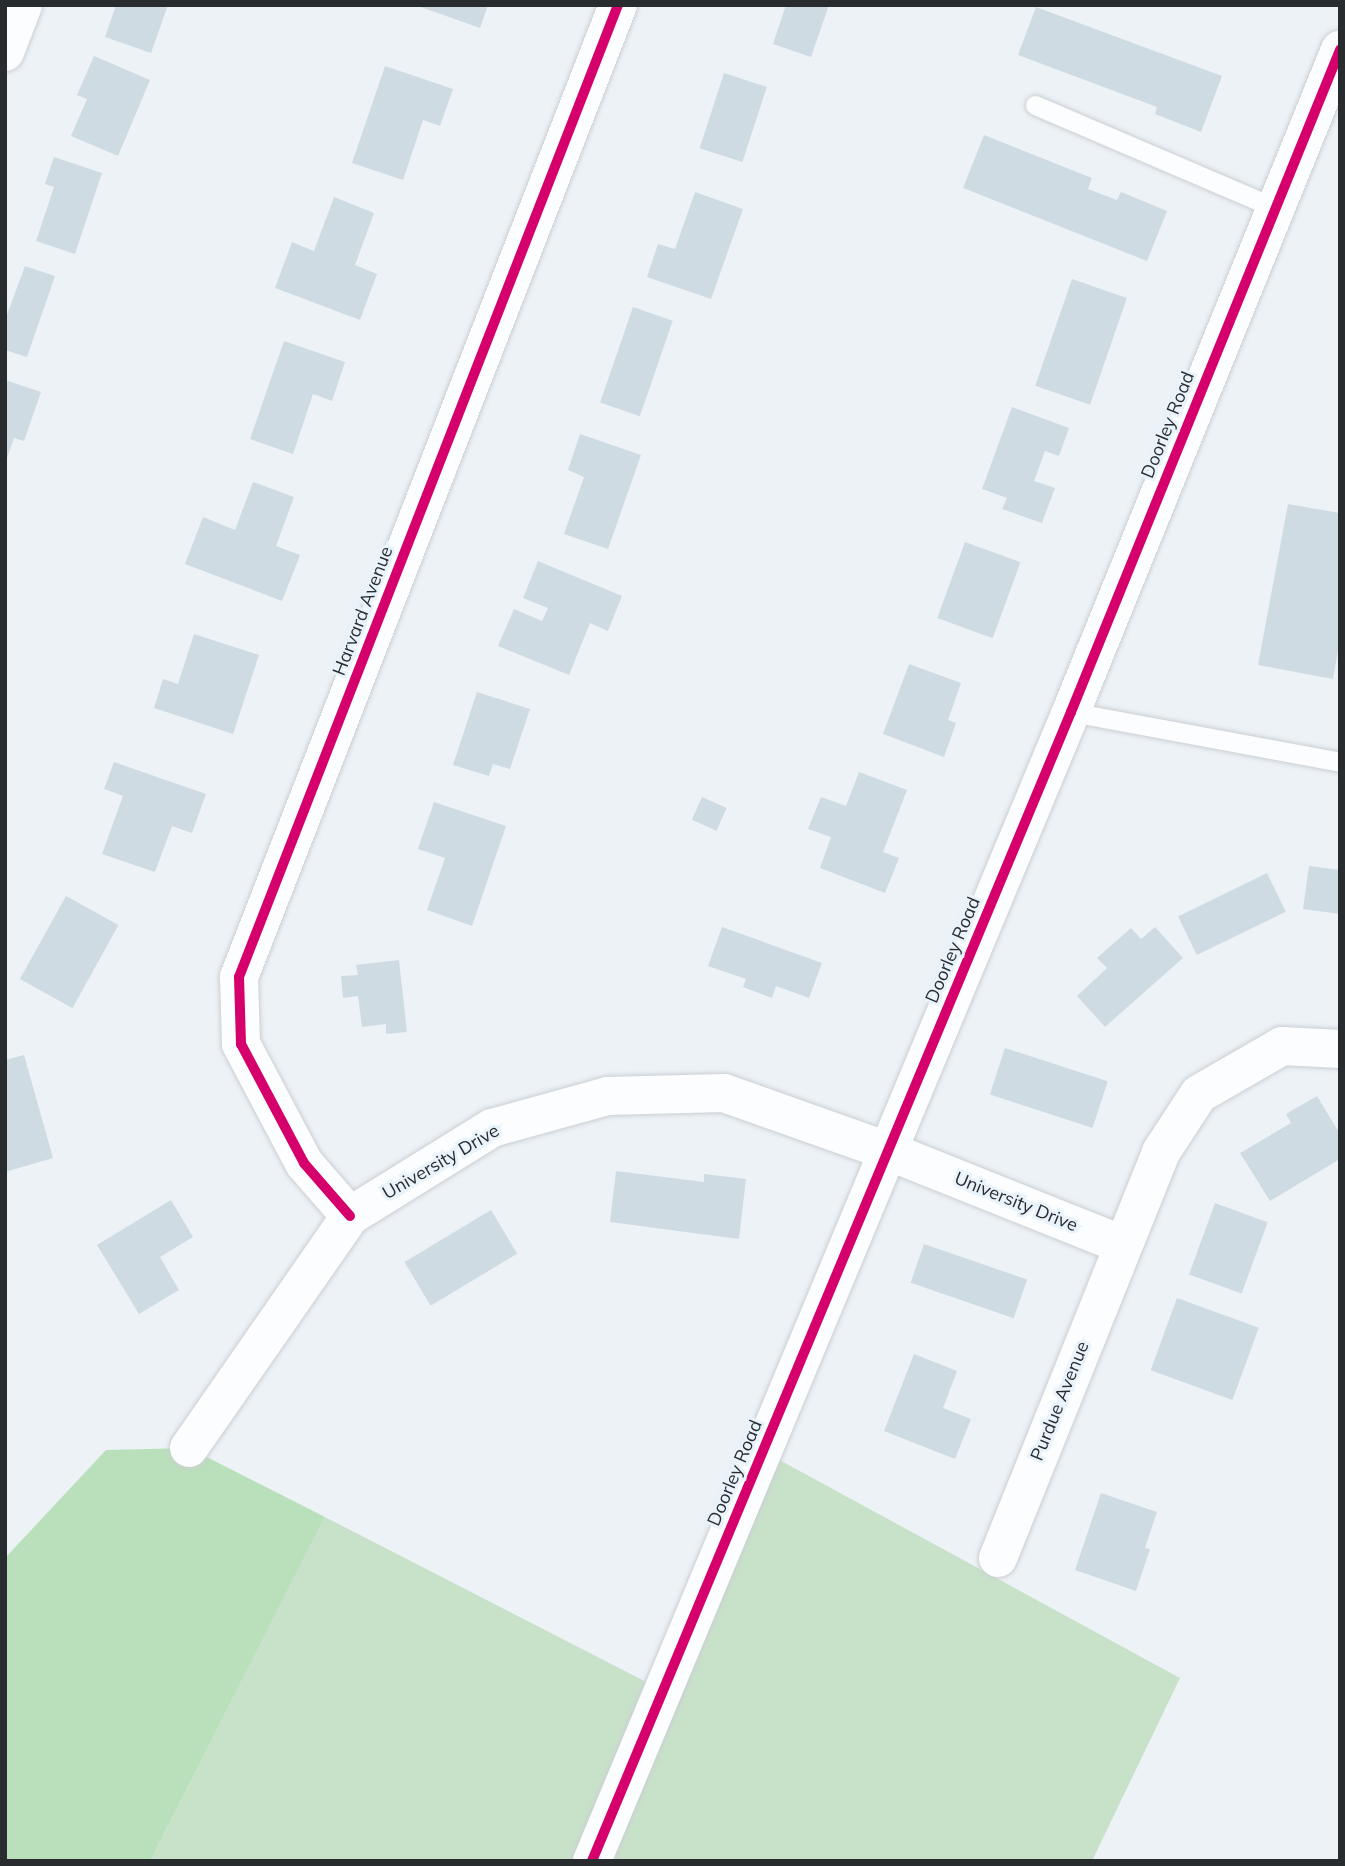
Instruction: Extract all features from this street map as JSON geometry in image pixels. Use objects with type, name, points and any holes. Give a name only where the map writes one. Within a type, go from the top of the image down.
[{"type":"street","points":[[5,52],[23,5]]},
{"type":"street","name":"Harvard Avenue","points":[[350,1216],[304,1163],[241,1045],[239,977],[618,5]]},
{"type":"street","name":"Doorley Road","points":[[592,1861],[1071,712],[1340,50]]},
{"type":"street","name":"Purdue Avenue","points":[[998,1558],[1161,1152],[1199,1094],[1282,1046],[1340,1049]]},
{"type":"street","name":"University Drive","points":[[189,1448],[350,1216],[492,1128],[607,1096],[724,1093],[888,1151],[1123,1245]]},
{"type":"lane","points":[[1035,105],[1275,208]]},
{"type":"lane","points":[[1071,712],[1340,762]]},
{"type":"green space","points":[[189,1448],[325,1517],[150,1861],[5,1861],[5,1558],[106,1450]]},
{"type":"green space","points":[[763,1451],[1180,1678],[1092,1861],[150,1861],[325,1517],[662,1690]]},
{"type":"building","points":[[116,5],[168,5],[151,53],[105,37]]},
{"type":"building","points":[[415,5],[488,5],[480,28]]},
{"type":"building","points":[[786,5],[829,5],[811,57],[773,44]]},
{"type":"building","points":[[1036,7],[1222,76],[1201,132],[1155,114],[1157,107],[1018,55]]},
{"type":"building","points":[[94,56],[150,80],[118,156],[71,136],[87,99],[77,95]]},
{"type":"building","points":[[385,66],[453,89],[440,126],[423,120],[403,180],[352,163]]},
{"type":"building","points":[[724,73],[767,87],[742,162],[700,148]]},
{"type":"building","points":[[984,135],[1092,178],[1088,189],[1117,200],[1121,192],[1167,211],[1147,261],[963,188]]},
{"type":"building","points":[[54,157],[102,173],[75,254],[36,241],[54,187],[45,184]]},
{"type":"building","points":[[695,192],[743,209],[711,299],[647,277],[658,244],[675,249]]},
{"type":"building","points":[[334,197],[374,213],[355,265],[377,274],[360,320],[275,288],[292,242],[314,251]]},
{"type":"building","points":[[25,266],[55,276],[27,357],[5,350],[5,320]]},
{"type":"building","points":[[1072,279],[1127,298],[1090,405],[1035,386]]},
{"type":"building","points":[[633,307],[673,321],[640,416],[600,402]]},
{"type":"building","points":[[284,341],[345,362],[332,401],[313,394],[293,454],[250,439]]},
{"type":"building","points":[[5,380],[41,392],[24,441],[14,438],[6,461]]},
{"type":"building","points":[[1012,407],[1069,428],[1059,456],[1045,451],[1034,481],[1055,488],[1042,523],[1002,509],[1007,498],[982,489]]},
{"type":"building","points":[[580,434],[641,455],[608,549],[564,534],[584,477],[568,470]]},
{"type":"building","points":[[253,482],[294,497],[276,546],[300,555],[282,601],[185,564],[203,517],[235,530]]},
{"type":"building","points":[[1288,504],[1340,513],[1340,639],[1333,679],[1258,665]]},
{"type":"building","points":[[965,542],[1020,562],[993,638],[937,618]]},
{"type":"building","points":[[538,561],[622,596],[608,631],[590,623],[569,675],[498,646],[514,609],[542,621],[548,608],[523,598]]},
{"type":"building","points":[[194,634],[259,655],[233,734],[154,708],[163,679],[178,684]]},
{"type":"building","points":[[909,664],[961,683],[948,720],[956,723],[944,757],[883,734]]},
{"type":"building","points":[[477,692],[530,709],[510,769],[493,764],[489,776],[453,765]]},
{"type":"building","points":[[114,762],[206,794],[192,833],[172,826],[155,872],[102,854],[123,796],[104,789]]},
{"type":"building","points":[[859,772],[907,790],[883,852],[899,858],[885,893],[820,868],[831,837],[808,829],[821,797],[846,806]]},
{"type":"building","points":[[702,797],[727,808],[716,831],[692,820]]},
{"type":"building","points":[[434,802],[506,826],[472,926],[427,910],[445,858],[418,849]]},
{"type":"building","points":[[1309,866],[1340,870],[1340,914],[1303,909]]},
{"type":"building","points":[[1267,873],[1286,912],[1197,955],[1178,916]]},
{"type":"building","points":[[66,896],[118,925],[72,1008],[20,979]]},
{"type":"building","points":[[722,927],[822,963],[809,998],[776,986],[772,998],[743,987],[746,979],[708,966]]},
{"type":"building","points":[[1155,927],[1183,958],[1105,1027],[1077,996],[1107,968],[1097,958],[1131,928],[1141,939]]},
{"type":"building","points":[[399,960],[407,1032],[386,1034],[386,1024],[362,1027],[358,996],[343,998],[341,976],[358,975],[356,965]]},
{"type":"building","points":[[1005,1048],[1108,1081],[1093,1128],[990,1095]]},
{"type":"building","points":[[24,1055],[53,1158],[5,1172],[5,1060]]},
{"type":"building","points":[[1317,1096],[1340,1134],[1340,1159],[1270,1201],[1240,1153],[1291,1123],[1286,1114]]},
{"type":"building","points":[[616,1171],[704,1182],[704,1174],[746,1179],[739,1239],[610,1222]]},
{"type":"building","points":[[171,1200],[193,1237],[160,1257],[179,1290],[139,1314],[97,1245]]},
{"type":"building","points":[[1215,1203],[1268,1222],[1242,1294],[1189,1274]]},
{"type":"building","points":[[491,1210],[517,1254],[431,1306],[404,1262]]},
{"type":"building","points":[[924,1244],[1027,1279],[1014,1318],[911,1283]]},
{"type":"building","points":[[1177,1298],[1259,1328],[1232,1400],[1151,1370]]},
{"type":"building","points":[[914,1354],[957,1371],[943,1408],[971,1419],[955,1459],[884,1431]]},
{"type":"building","points":[[1101,1493],[1157,1512],[1145,1548],[1150,1549],[1136,1591],[1075,1570]]},
{"type":"cycle path","points":[[350,1216],[304,1163],[241,1044],[239,977],[618,5]]},
{"type":"cycle path","points":[[592,1861],[1071,712],[1340,50]]}]
